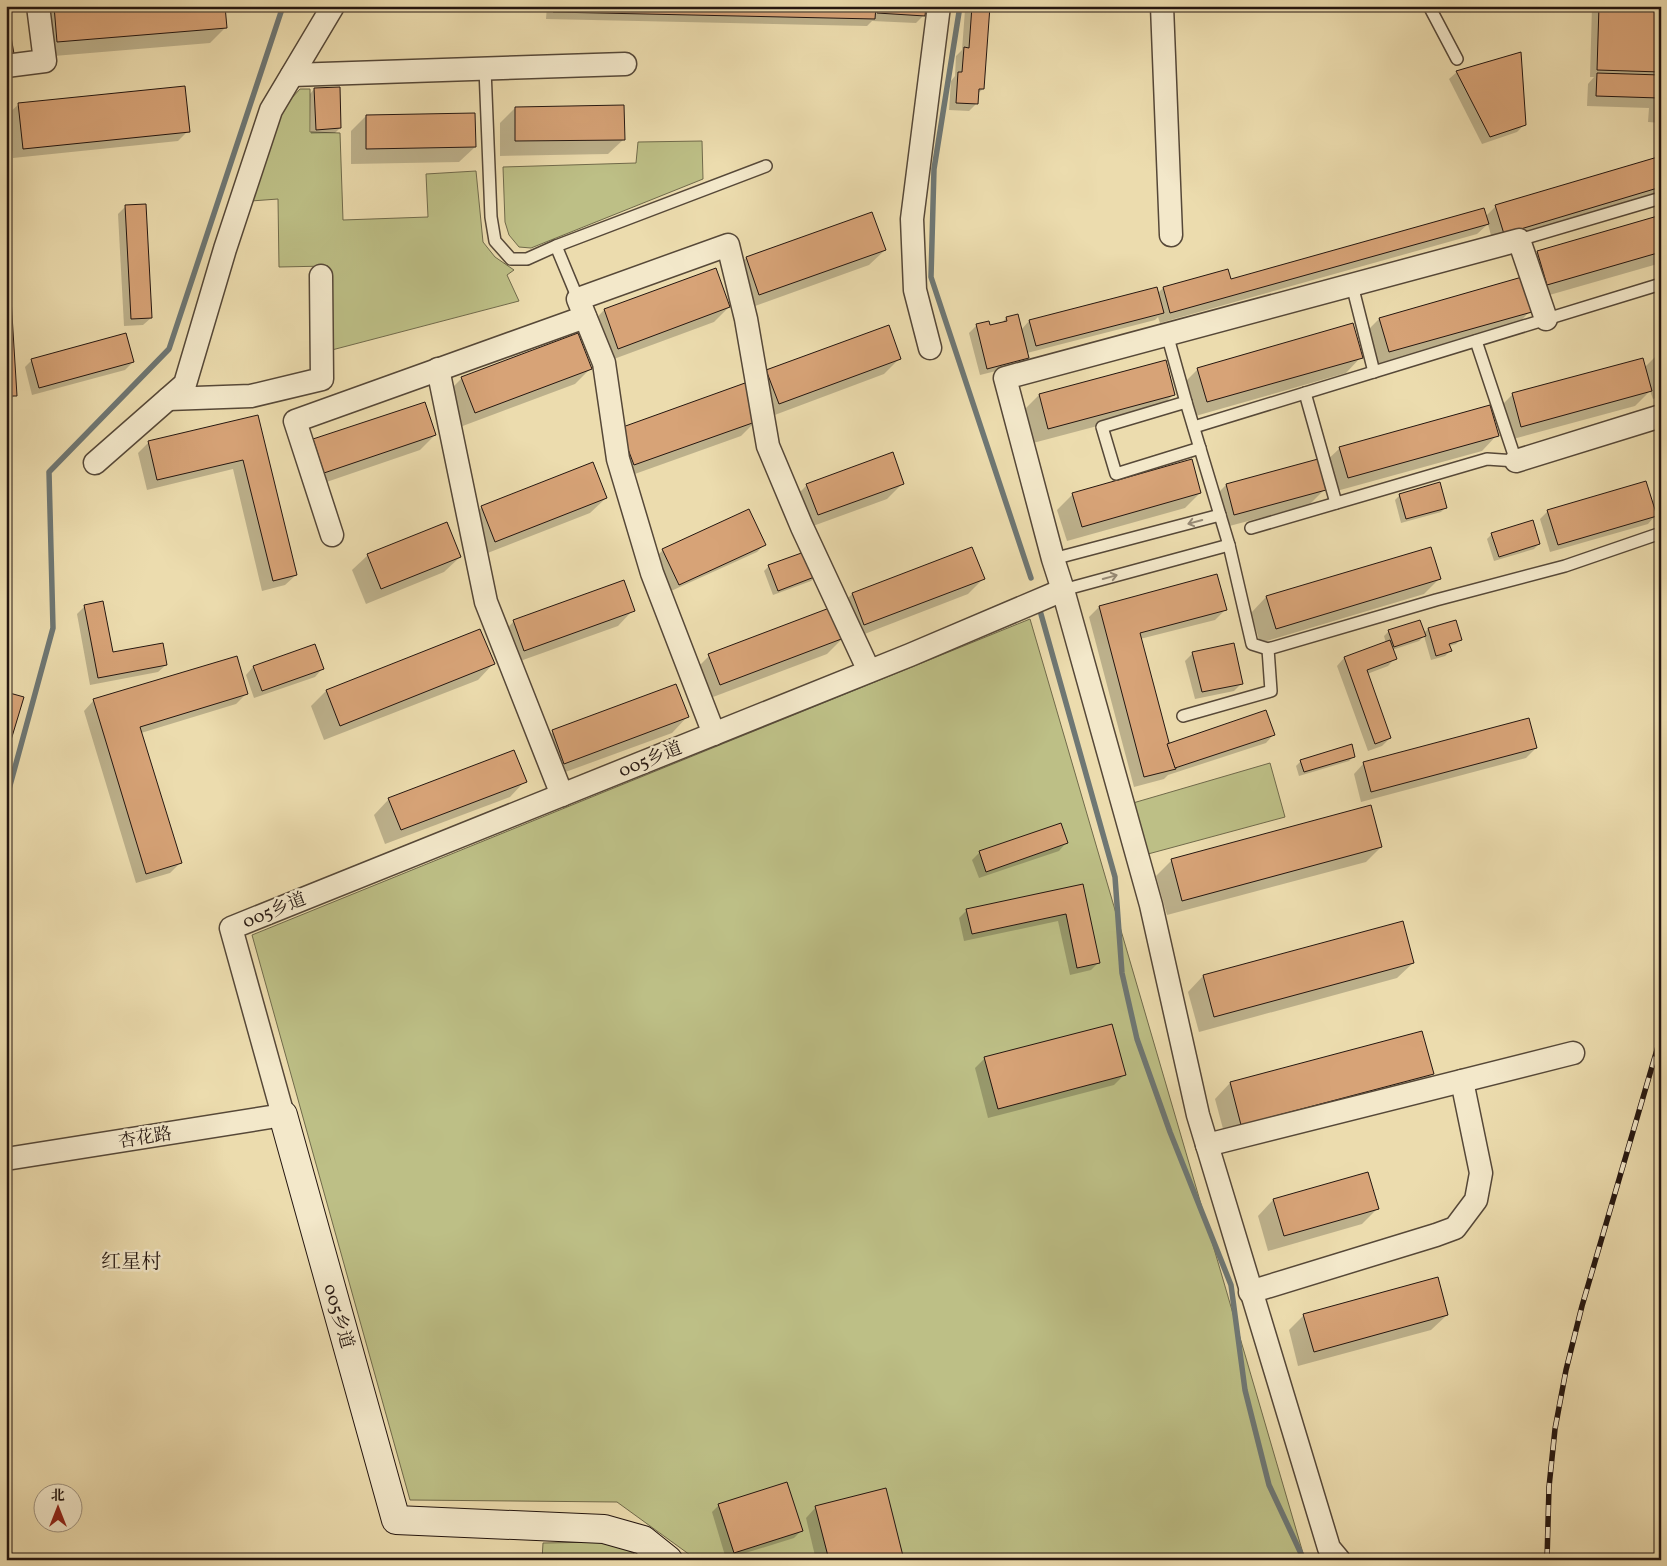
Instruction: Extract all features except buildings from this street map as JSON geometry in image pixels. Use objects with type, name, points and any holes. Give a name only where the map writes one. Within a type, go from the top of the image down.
[{"type":"street","points":[[6,66],[45,61],[38,6]]},
{"type":"street","points":[[95,463],[185,384],[225,250],[271,110],[333,6]]},
{"type":"street","points":[[930,348],[915,290],[912,220],[939,6]]},
{"type":"street","points":[[1162,6],[1171,235]]},
{"type":"street","points":[[292,75],[625,64]]},
{"type":"street","points":[[1339,1560],[1329,1548],[1198,1115],[1151,905],[1053,559],[1005,378],[1519,240],[1546,319]]},
{"type":"street","points":[[332,535],[295,421],[438,369],[728,245],[746,319],[768,446],[802,527],[869,671]]},
{"type":"street","points":[[168,399],[251,396],[322,379],[321,276]]},
{"type":"street","points":[[582,308],[604,363],[618,459],[652,573],[714,734]]},
{"type":"street","points":[[438,369],[486,602],[562,795]]},
{"type":"street","points":[[1516,461],[1661,416]]},
{"type":"street","name":"005乡道","points":[[668,1560],[643,1540],[604,1529],[396,1520],[231,928],[714,734],[1063,590]]},
{"type":"street","points":[[1207,1145],[1572,1053]]},
{"type":"street","points":[[1250,1292],[1455,1228],[1476,1200],[1481,1173],[1462,1081]]},
{"type":"street","name":"杏花路","points":[[6,1159],[283,1115]]},
{"type":"lane","points":[[1429,6],[1457,59]]},
{"type":"lane","points":[[485,69],[491,217],[495,241],[511,259],[527,259],[556,246],[766,166]]},
{"type":"lane","points":[[1519,240],[1661,198]]},
{"type":"lane","points":[[556,246],[582,308]]},
{"type":"lane","points":[[1194,427],[1661,284]]},
{"type":"lane","points":[[1352,285],[1374,372]]},
{"type":"lane","points":[[1167,334],[1229,545],[1252,644],[1268,649],[1436,600],[1565,566],[1661,533]]},
{"type":"lane","points":[[1251,528],[1486,459],[1516,461],[1476,341]]},
{"type":"lane","points":[[1305,393],[1336,503]]},
{"type":"lane","points":[[1186,402],[1102,427],[1116,474],[1200,448]]},
{"type":"lane","points":[[1053,559],[1220,515]]},
{"type":"lane","points":[[1063,590],[1229,545]]},
{"type":"lane","points":[[1183,716],[1271,691],[1268,649]]},
{"type":"green space","points":[[300,89],[310,89],[310,132],[340,133],[343,220],[428,217],[426,174],[476,171],[483,242],[495,257],[514,270],[507,275],[519,301],[328,351],[328,266],[279,267],[278,199],[251,201],[279,112]]},
{"type":"green space","points":[[702,141],[703,179],[531,248],[519,247],[509,235],[505,222],[503,167],[636,163],[638,142]]},
{"type":"green space","points":[[1030,619],[1305,1560],[697,1560],[617,1502],[410,1500],[252,935]]},
{"type":"green space","points":[[1270,763],[1285,817],[1148,854],[1133,803]]},
{"type":"green space","points":[[599,1542],[627,1549],[643,1560],[542,1560],[543,1543]]},
{"type":"waterway","points":[[6,800],[53,628],[49,472],[169,349],[283,6]]},
{"type":"waterway","points":[[960,6],[934,169],[931,277],[1031,578]]},
{"type":"waterway","points":[[1039,607],[1115,877],[1122,973],[1137,1039],[1170,1132],[1231,1285],[1245,1390],[1269,1485],[1304,1560]]},
{"type":"railway","points":[[1547,1560],[1549,1487],[1555,1429],[1566,1370],[1582,1306],[1661,1036]]},
{"type":"district","name":"红星村","points":[[131,1261]]}]
